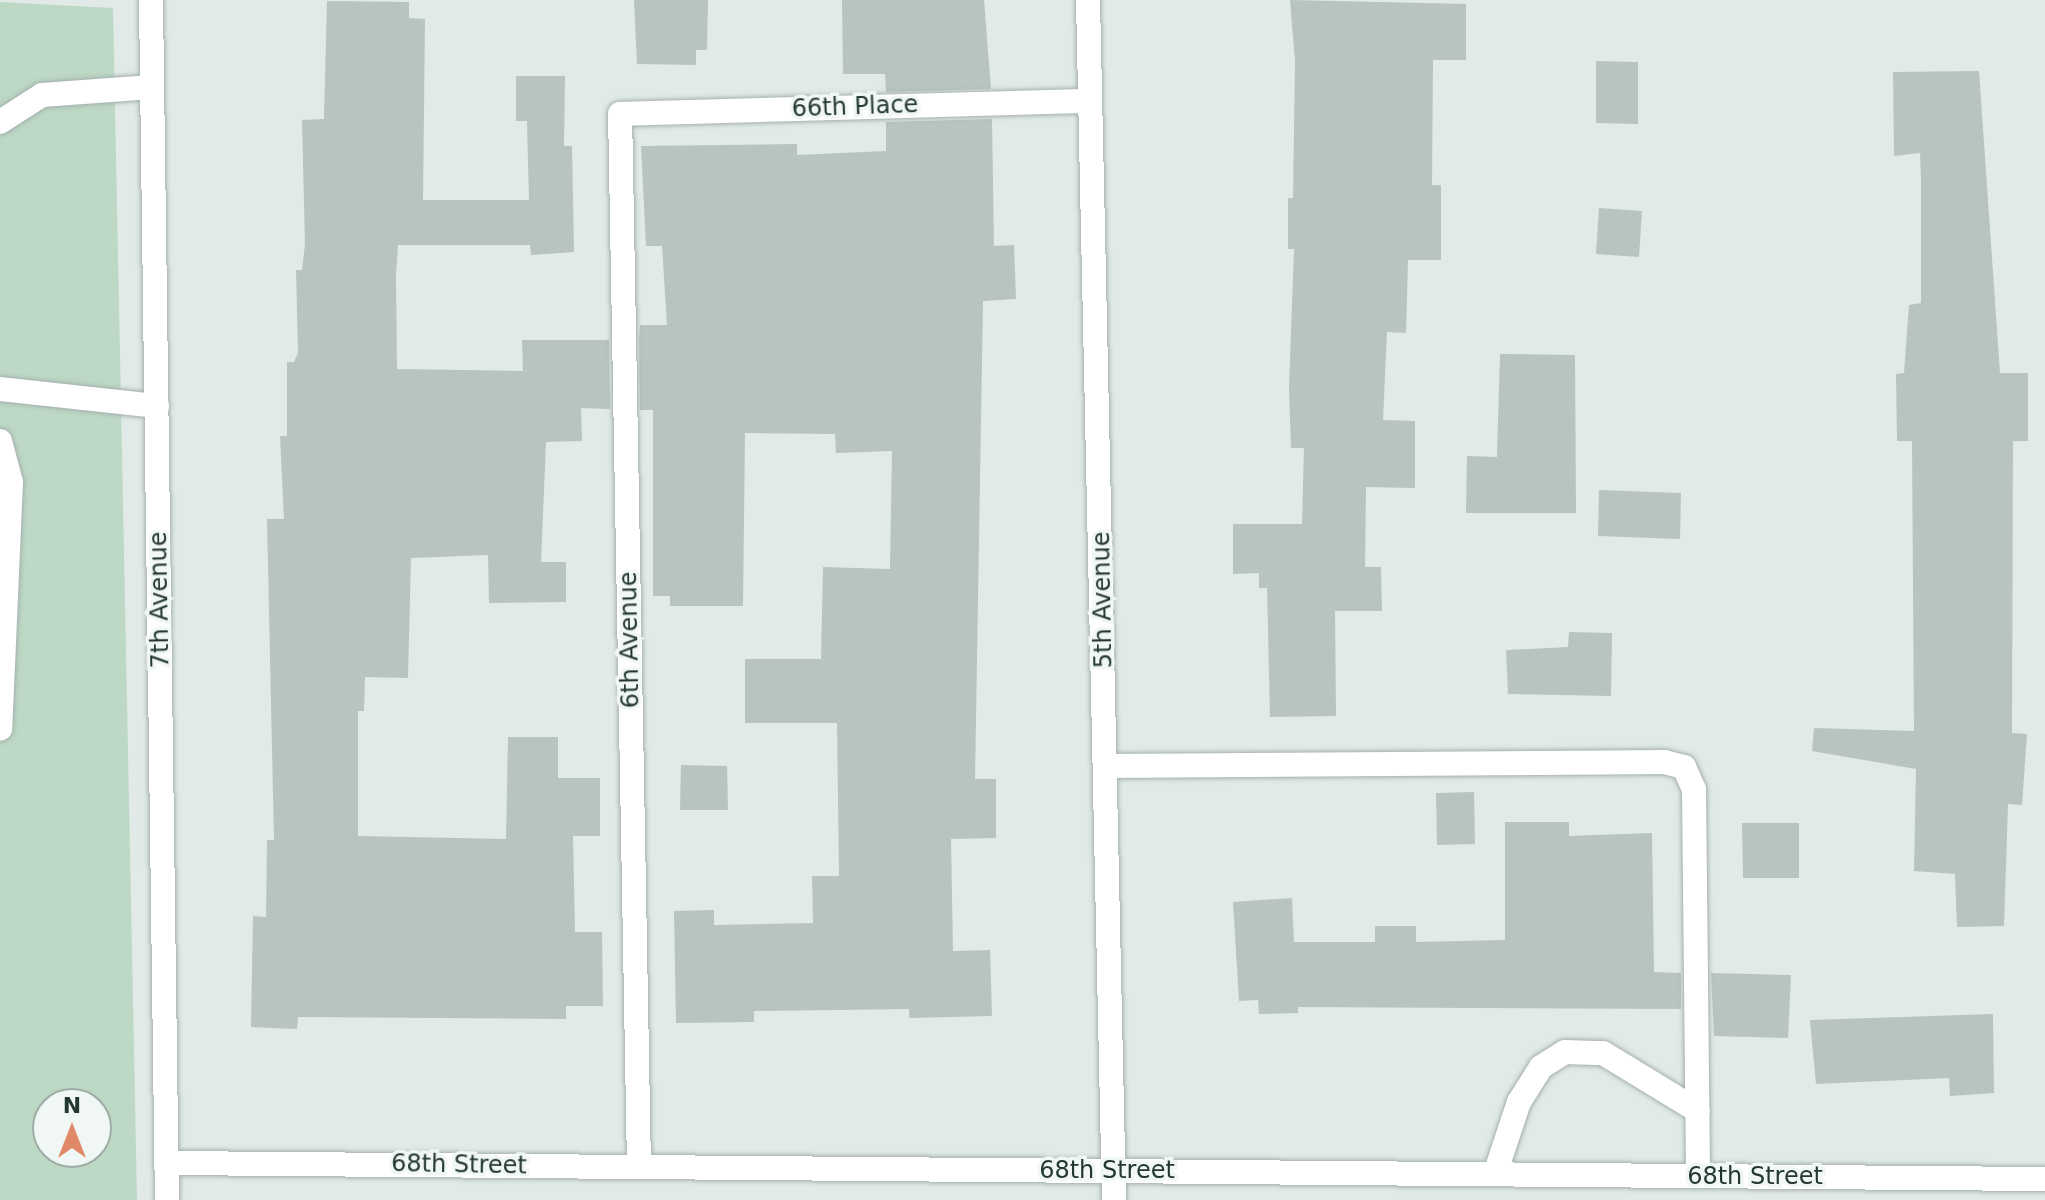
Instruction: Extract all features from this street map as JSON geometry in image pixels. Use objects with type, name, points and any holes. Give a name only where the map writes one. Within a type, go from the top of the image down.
[{"type":"street","name":"7th Avenue","points":[[151,0],[169,1163],[167,1200]]},
{"type":"street","name":"5th Avenue","points":[[1088,0],[1107,766],[1114,1200]]},
{"type":"street","points":[[0,122],[42,95],[152,87]]},
{"type":"street","name":"66th Place","points":[[620,114],[1090,101]]},
{"type":"street","name":"6th Avenue","points":[[620,114],[639,1167]]},
{"type":"street","points":[[0,389],[157,406]]},
{"type":"street","points":[[0,441],[11,482],[0,729]]},
{"type":"street","points":[[1107,766],[1664,762],[1684,767],[1694,789],[1698,1176]]},
{"type":"street","points":[[1495,1174],[1519,1102],[1541,1067],[1565,1052],[1603,1053],[1698,1111]]},
{"type":"street","name":"68th Street","points":[[169,1163],[2045,1179]]},
{"type":"green space","points":[[0,2],[113,8],[137,1200],[0,1200]]},
{"type":"building","points":[[634,0],[708,0],[707,50],[696,50],[696,65],[637,64]]},
{"type":"building","points":[[842,0],[984,0],[991,89],[886,92],[885,74],[843,74]]},
{"type":"building","points":[[1290,0],[1466,4],[1466,60],[1433,60],[1432,185],[1441,185],[1441,260],[1408,260],[1406,333],[1387,332],[1383,420],[1415,421],[1415,488],[1366,487],[1365,567],[1381,567],[1382,611],[1335,611],[1336,716],[1270,717],[1267,588],[1259,588],[1259,573],[1233,574],[1233,524],[1302,524],[1304,448],[1291,448],[1289,389],[1294,249],[1288,249],[1288,198],[1293,198],[1295,61]]},
{"type":"building","points":[[327,1],[409,2],[409,18],[425,19],[423,200],[529,200],[527,121],[516,121],[516,76],[565,76],[564,146],[572,146],[574,252],[531,255],[530,245],[398,245],[396,275],[397,369],[523,371],[522,340],[609,340],[610,409],[581,408],[582,441],[546,442],[541,562],[566,562],[566,602],[489,603],[488,555],[411,558],[408,678],[365,677],[364,711],[358,711],[358,836],[506,839],[508,737],[558,737],[558,778],[600,778],[600,836],[573,836],[575,932],[602,932],[603,1006],[566,1006],[566,1019],[298,1017],[297,1029],[251,1027],[253,916],[266,917],[267,840],[274,840],[267,519],[284,519],[280,436],[287,436],[287,362],[294,362],[298,353],[296,270],[302,270],[305,244],[302,120],[324,119]]},
{"type":"building","points":[[1596,61],[1638,62],[1638,124],[1596,123]]},
{"type":"building","points":[[1979,71],[2000,373],[2028,373],[2028,441],[2013,441],[2012,733],[2027,734],[2022,805],[2008,804],[2004,926],[1957,927],[1955,874],[1914,871],[1916,769],[1812,751],[1814,728],[1914,731],[1912,441],[1897,441],[1896,374],[1904,373],[1909,305],[1921,303],[1921,180],[1920,153],[1894,156],[1893,72]]},
{"type":"building","points":[[992,119],[994,246],[1014,245],[1016,299],[983,301],[975,779],[996,779],[996,838],[951,839],[953,951],[990,950],[992,1016],[909,1018],[909,1009],[754,1011],[754,1022],[676,1023],[674,911],[714,910],[714,925],[813,923],[812,876],[839,876],[837,723],[745,723],[745,659],[821,659],[823,567],[890,569],[892,451],[836,453],[835,434],[745,433],[743,606],[670,606],[670,596],[653,596],[653,410],[640,410],[639,340],[640,325],[667,325],[662,246],[646,246],[641,146],[797,144],[797,155],[886,151],[886,122]]},
{"type":"building","points":[[1599,208],[1642,211],[1639,257],[1596,254]]},
{"type":"building","points":[[1500,354],[1575,355],[1576,513],[1466,513],[1467,456],[1497,457]]},
{"type":"building","points":[[1599,490],[1681,493],[1680,539],[1598,536]]},
{"type":"building","points":[[1569,632],[1612,633],[1611,696],[1508,694],[1506,650],[1568,647]]},
{"type":"building","points":[[681,765],[727,766],[728,810],[680,810]]},
{"type":"building","points":[[1474,792],[1475,844],[1437,845],[1436,793]]},
{"type":"building","points":[[1505,822],[1569,822],[1569,836],[1652,833],[1654,972],[1681,973],[1681,1009],[1298,1007],[1298,1013],[1259,1014],[1258,1000],[1239,1001],[1233,902],[1292,898],[1294,942],[1375,942],[1375,926],[1416,926],[1416,942],[1505,940]]},
{"type":"building","points":[[1742,823],[1799,823],[1799,878],[1743,878]]},
{"type":"building","points":[[1711,973],[1791,975],[1788,1038],[1714,1036]]},
{"type":"building","points":[[1993,1014],[1994,1093],[1950,1096],[1949,1078],[1816,1084],[1810,1020]]}]
